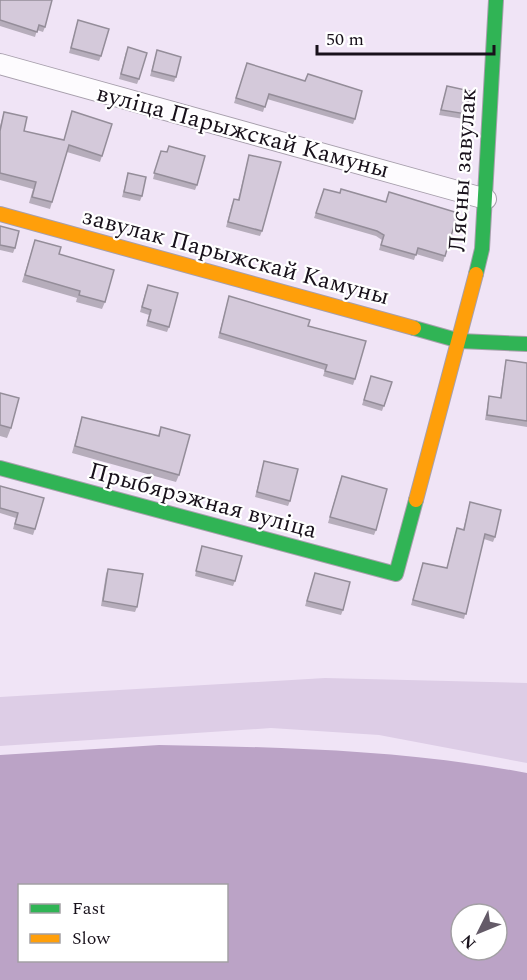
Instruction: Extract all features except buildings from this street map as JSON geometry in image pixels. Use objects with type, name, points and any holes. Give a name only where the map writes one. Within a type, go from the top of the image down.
[{"type":"street","name":"Лясны завулак","points":[[396,574],[460,341],[482,249],[496,0]]},
{"type":"street","name":"вуліца Парыжскай Камуны","points":[[0,64],[486,199]]},
{"type":"street","name":"завулак Парыжскай Камуны","points":[[0,214],[460,341]]},
{"type":"street","points":[[460,341],[527,344]]},
{"type":"street","name":"Прыбярэжная вуліца","points":[[0,468],[396,574]]},
{"type":"shaded area","points":[[325,678],[527,683],[527,763],[379,735],[271,728],[0,746],[0,697]]},
{"type":"shaded area","points":[[159,745],[251,747],[344,751],[436,759],[527,773],[527,980],[0,980],[0,755]]},
{"type":"traffic: fast","points":[[476,274],[482,249],[496,0]]},
{"type":"traffic: fast","points":[[414,328],[460,341],[527,344]]},
{"type":"traffic: fast","points":[[0,468],[396,574],[416,500]]},
{"type":"traffic: slow","points":[[0,214],[414,328]]},
{"type":"traffic: slow","points":[[416,500],[476,274]]}]
